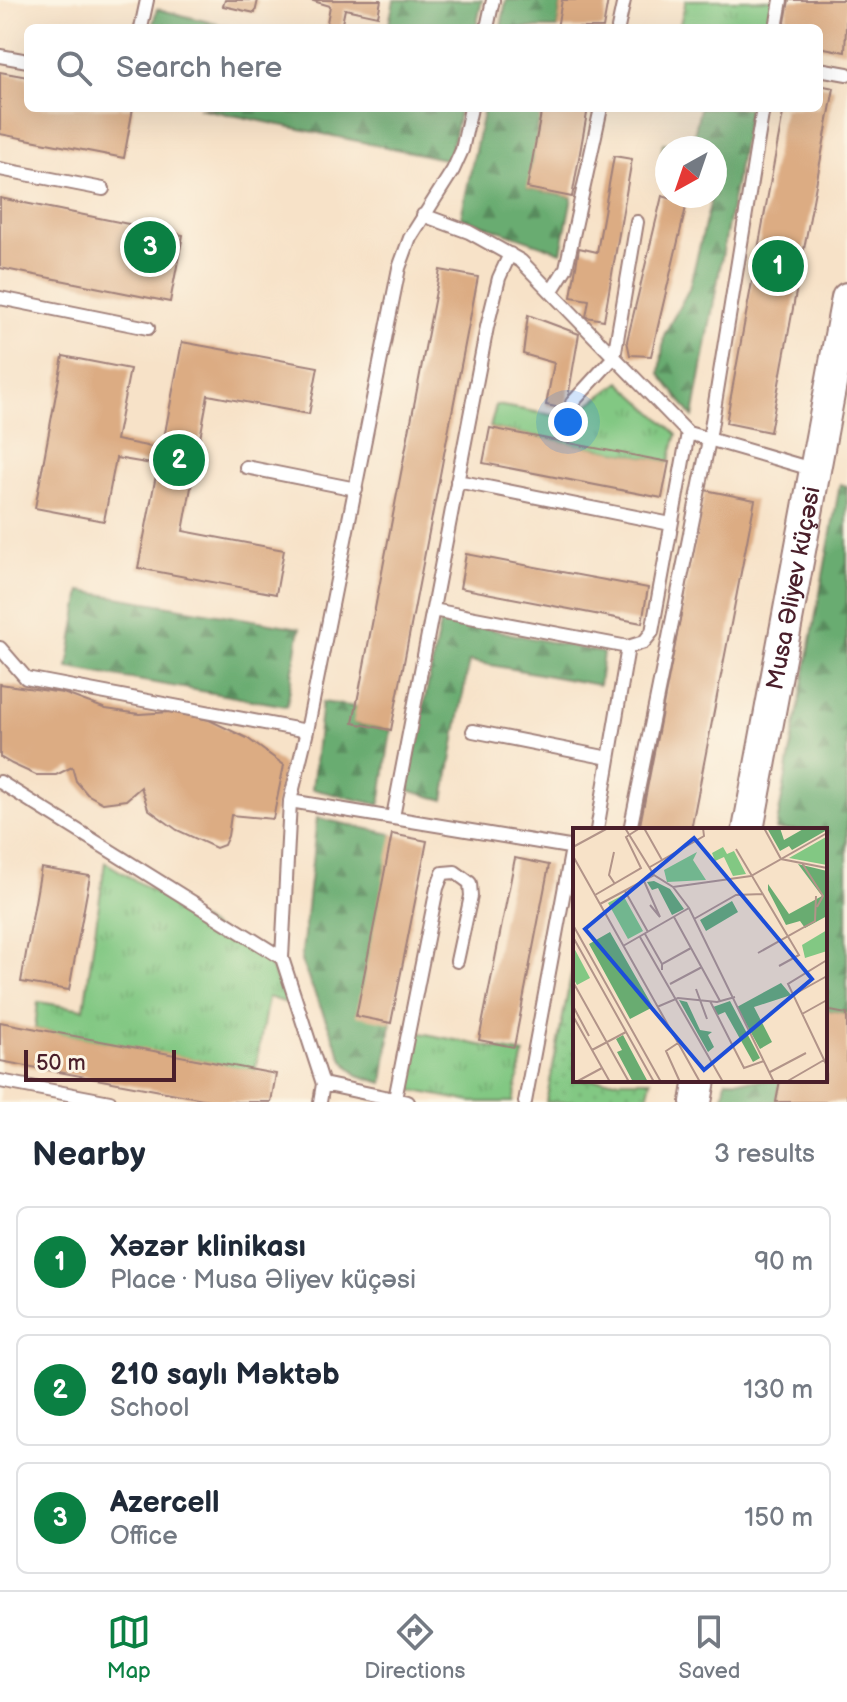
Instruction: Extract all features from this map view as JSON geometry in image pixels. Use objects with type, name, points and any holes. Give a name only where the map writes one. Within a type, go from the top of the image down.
[{"type":"street","name":"Musa Əliyev küçəsi","points":[[748,828],[847,298]]},
{"type":"street","points":[[696,1102],[700,1082]]},
{"type":"lane","points":[[142,24],[146,0]]},
{"type":"lane","points":[[488,24],[493,0]]},
{"type":"lane","points":[[619,24],[624,0]]},
{"type":"lane","points":[[777,24],[781,0]]},
{"type":"lane","points":[[0,56],[24,60]]},
{"type":"lane","points":[[823,70],[847,74]]},
{"type":"lane","points":[[320,1102],[323,1084],[282,958],[290,801],[307,731],[399,268],[410,238],[453,170],[462,150],[470,112]]},
{"type":"lane","points":[[551,292],[566,268],[600,112]]},
{"type":"lane","points":[[630,828],[709,440],[762,112]]},
{"type":"lane","points":[[0,169],[103,189]]},
{"type":"lane","points":[[423,215],[469,232],[521,261],[688,433],[815,470]]},
{"type":"lane","points":[[572,403],[614,357],[637,222]]},
{"type":"lane","points":[[393,817],[496,290],[510,254]]},
{"type":"lane","points":[[0,298],[148,328]]},
{"type":"lane","points":[[433,610],[628,647],[644,642],[652,632],[688,433]]},
{"type":"lane","points":[[246,467],[356,489]]},
{"type":"lane","points":[[457,481],[671,524]]},
{"type":"lane","points":[[597,828],[628,647]]},
{"type":"lane","points":[[0,648],[26,678],[307,731]]},
{"type":"lane","points":[[473,731],[609,758]]},
{"type":"lane","points":[[0,782],[282,958]]},
{"type":"lane","points":[[290,801],[573,848]]},
{"type":"lane","points":[[525,1102],[573,853]]},
{"type":"lane","points":[[323,1084],[402,1101],[437,888],[443,873],[455,872],[470,883],[471,896],[457,961]]},
{"type":"lane","points":[[0,1081],[110,1102]]},
{"type":"green space","points":[[394,0],[482,0],[477,24],[389,24]]},
{"type":"green space","points":[[506,0],[562,0],[558,24],[502,24]]},
{"type":"green space","points":[[686,0],[774,0],[770,24],[680,24]]},
{"type":"green space","points":[[157,9],[217,24],[153,24]]},
{"type":"green space","points":[[217,112],[459,112],[449,160]]},
{"type":"green space","points":[[483,112],[541,112],[528,188],[572,197],[561,252],[461,217]]},
{"type":"green space","points":[[699,112],[748,112],[693,417],[660,374],[664,335],[689,289],[709,208],[727,208],[727,136],[694,136]]},
{"type":"green space","points":[[620,382],[677,434],[669,462],[490,428],[496,405],[570,418]]},
{"type":"green space","points":[[840,484],[847,486],[847,1014],[827,1010],[827,828],[776,828]]},
{"type":"green space","points":[[81,591],[300,628],[287,706],[68,668]]},
{"type":"green space","points":[[441,619],[603,653],[599,685],[469,661],[444,800],[407,790]]},
{"type":"green space","points":[[322,702],[357,707],[354,723],[391,730],[380,805],[312,789]]},
{"type":"green space","points":[[317,818],[392,834],[391,1023],[383,1083],[357,1075],[343,1060],[301,961]]},
{"type":"green space","points":[[105,862],[266,960],[290,1004],[268,997],[255,1071],[35,1029],[38,1002],[84,1009]]},
{"type":"green space","points":[[573,966],[573,1082],[651,1082],[646,1102],[546,1102]]},
{"type":"green space","points":[[416,1032],[524,1054],[513,1102],[472,1102],[405,1089]]},
{"type":"green space","points":[[726,1082],[780,1082],[776,1102],[722,1102]]},
{"type":"building","points":[[225,0],[258,0],[255,13],[223,6]]},
{"type":"building","points":[[310,0],[381,0],[378,16],[345,9],[342,24],[327,24],[330,6]]},
{"type":"building","points":[[562,0],[608,0],[604,24],[558,24]]},
{"type":"building","points":[[789,0],[847,0],[845,52],[823,48],[823,24],[785,24]]},
{"type":"building","points":[[0,72],[24,76],[24,112],[132,112],[124,158],[0,134]]},
{"type":"building","points":[[823,86],[834,88],[770,432],[726,423],[783,112],[823,112]]},
{"type":"building","points":[[541,112],[587,112],[572,197],[527,188]]},
{"type":"building","points":[[614,156],[632,159],[604,320],[586,317],[589,300],[571,297],[579,248],[597,252]]},
{"type":"building","points":[[0,198],[183,235],[170,302],[0,268]]},
{"type":"building","points":[[659,208],[686,208],[651,356],[630,355],[627,341]]},
{"type":"building","points":[[440,270],[478,277],[391,730],[353,723]]},
{"type":"building","points":[[528,315],[579,334],[566,409],[546,405],[554,363],[523,354]]},
{"type":"building","points":[[182,342],[318,367],[309,414],[208,395],[183,531],[284,550],[276,594],[138,568],[158,465],[116,458],[104,521],[35,508],[63,356],[130,369],[116,440],[162,449]]},
{"type":"building","points":[[490,428],[669,462],[662,498],[483,463]]},
{"type":"building","points":[[705,490],[755,500],[691,828],[639,828]]},
{"type":"building","points":[[466,554],[648,588],[642,623],[460,588]]},
{"type":"building","points":[[0,684],[63,693],[106,709],[139,714],[172,712],[209,720],[247,738],[284,765],[273,819],[231,815],[224,845],[216,848],[177,830],[148,809],[141,787],[126,800],[103,803],[87,794],[76,781],[72,767],[56,775],[36,775],[12,764],[0,757]]},
{"type":"building","points":[[392,834],[427,841],[391,1023],[356,1016]]},
{"type":"building","points":[[515,858],[549,865],[514,1047],[479,1040]]},
{"type":"building","points":[[41,868],[90,876],[69,990],[21,982]]},
{"type":"building","points":[[827,1010],[847,1014],[847,1102],[776,1102],[780,1082],[827,1082]]},
{"type":"building","points":[[0,1022],[276,1074],[271,1102],[219,1102],[0,1061]]},
{"type":"place","name":"Azercell","points":[[150,247]]},
{"type":"place","name":"Xəzər klinikası","points":[[778,266]]},
{"type":"place","name":"210 saylı Məktəb","points":[[179,460]]}]
